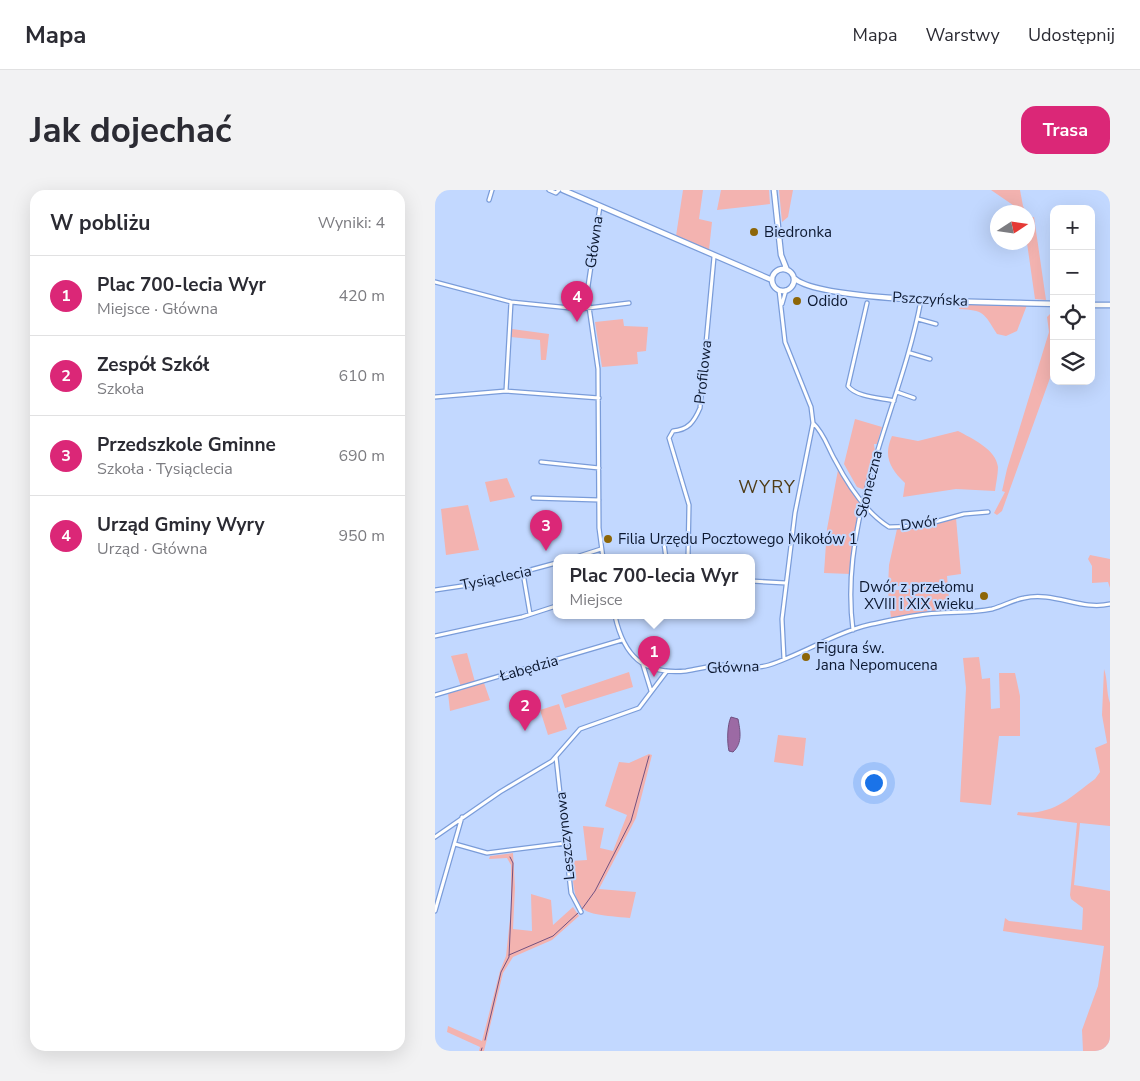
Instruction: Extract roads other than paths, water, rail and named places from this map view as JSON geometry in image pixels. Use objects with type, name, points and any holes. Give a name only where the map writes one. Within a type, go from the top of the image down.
[{"type":"main road","points":[[563,190],[714,257],[756,272],[772,280],[779,290],[786,290],[791,287],[794,278],[787,270],[781,255],[774,190]]},
{"type":"main road","points":[[772,280],[777,272],[781,255]]},
{"type":"main road","points":[[756,272],[787,270]]},
{"type":"main road","name":"Pszczyńska","points":[[794,278],[808,286]]},
{"type":"main road","name":"Pszczyńska","points":[[791,287],[808,286],[831,291],[921,300],[1050,304]]},
{"type":"main road","points":[[1095,305],[1110,305]]},
{"type":"street","points":[[489,200],[492,190]]},
{"type":"street","points":[[549,190],[556,193],[559,190]]},
{"type":"street","name":"Główna","points":[[599,206],[587,293],[588,308],[597,352],[599,500],[602,554]]},
{"type":"street","name":"Profilowa","points":[[688,554],[689,505],[669,438],[673,431],[686,429],[700,408],[714,257]]},
{"type":"street","points":[[435,282],[511,302],[588,308],[629,303]]},
{"type":"street","points":[[779,290],[782,307]]},
{"type":"street","points":[[784,659],[781,631],[786,583],[795,513],[813,423],[811,407],[785,342],[781,320],[786,290]]},
{"type":"street","name":"Słoneczna","points":[[853,630],[850,593],[863,503],[910,353],[921,300]]},
{"type":"street","points":[[506,391],[511,302]]},
{"type":"street","points":[[867,303],[849,386],[851,389],[865,394],[894,401]]},
{"type":"street","points":[[917,319],[936,324]]},
{"type":"street","points":[[910,353],[930,359]]},
{"type":"street","points":[[435,396],[506,391],[599,398]]},
{"type":"street","points":[[897,392],[914,398]]},
{"type":"street","name":"Dwór","points":[[813,423],[820,430],[835,460],[863,503],[881,522],[895,527],[920,526],[964,514],[988,512]]},
{"type":"street","points":[[541,462],[599,468]]},
{"type":"street","points":[[533,498],[599,500]]},
{"type":"street","points":[[663,537],[665,554]]},
{"type":"street","points":[[585,554],[601,549]]},
{"type":"street","name":"Tysiąclecia","points":[[435,590],[523,573],[553,564]]},
{"type":"street","points":[[523,573],[530,614]]},
{"type":"street","points":[[755,580],[786,583]]},
{"type":"street","name":"Główna","points":[[643,665],[667,671],[684,671],[720,665],[763,666],[809,651],[853,630],[924,614],[990,609],[1026,597],[1056,597],[1093,606],[1110,604]]},
{"type":"street","points":[[435,636],[553,607]]},
{"type":"street","points":[[616,619],[622,640],[633,657],[643,665],[651,692]]},
{"type":"street","name":"Łabędzia","points":[[435,695],[622,640]]},
{"type":"street","points":[[435,837],[462,816],[556,756],[580,729],[635,711],[667,671]]},
{"type":"street","name":"Leszczynowa","points":[[556,756],[571,893],[581,912]]},
{"type":"street","points":[[435,911],[462,816]]},
{"type":"street","points":[[455,844],[487,853],[566,843]]},
{"type":"waterway","points":[[582,909],[595,891],[631,821],[649,756]]},
{"type":"waterway","points":[[485,1040],[501,972],[509,957],[513,863],[510,857]]},
{"type":"waterway","points":[[509,955],[553,936],[578,913]]},
{"type":"place","name":"Biedronka","points":[[754,232]]},
{"type":"place","name":"Odido","points":[[797,301]]},
{"type":"place","name":"Urząd Gminy Wyry","points":[[577,322]]},
{"type":"place","name":"Filia Urzędu Pocztowego Mikołów 1","points":[[608,539]]},
{"type":"place","name":"Przedszkole Gminne","points":[[546,551]]},
{"type":"place","name":"Dwór z przełomu XVIII i XIX wieku","points":[[984,596]]},
{"type":"place","name":"Figura św. Jana Nepomucena","points":[[806,657]]},
{"type":"place","name":"Plac 700-lecia Wyr","points":[[654,677]]},
{"type":"place","name":"Zespół Szkół","points":[[525,731]]},
{"type":"district","name":"WYRY","points":[[767,487]]}]
